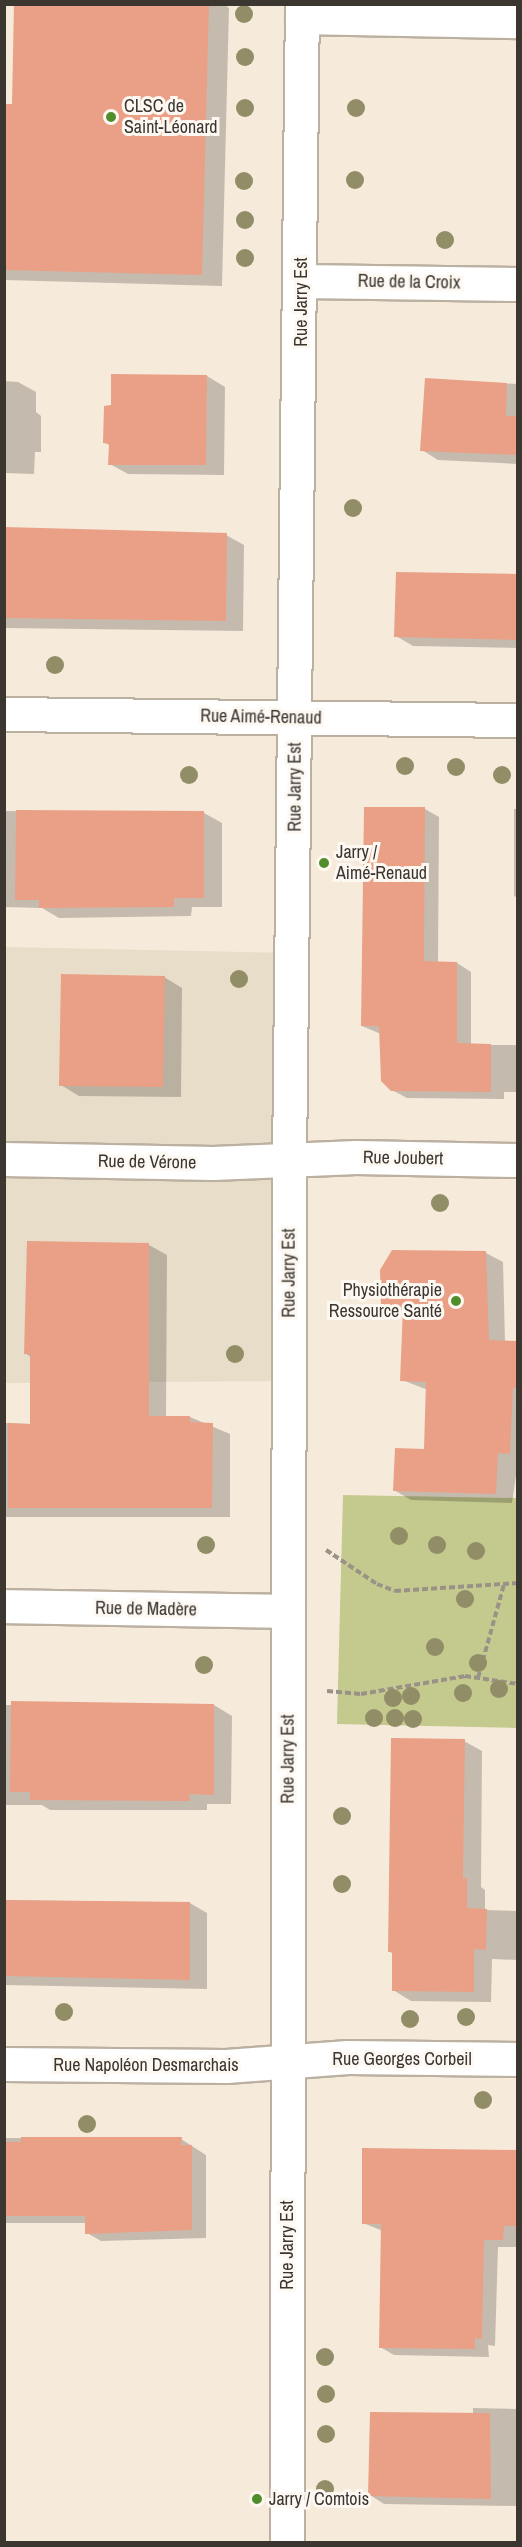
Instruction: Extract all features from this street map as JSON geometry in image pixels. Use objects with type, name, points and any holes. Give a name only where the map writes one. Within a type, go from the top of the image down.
[{"type":"street","points":[[302,11],[480,12],[518,21]]},
{"type":"street","name":"Rue Jarry Est","points":[[287,2542],[289,1162],[301,282],[302,11]]},
{"type":"street","name":"Rue de la Croix","points":[[301,282],[518,284]]},
{"type":"street","name":"Rue Aimé-Renaud","points":[[4,714],[518,720]]},
{"type":"street","name":"Rue Joubert","points":[[289,1162],[356,1157],[518,1161]]},
{"type":"street","name":"Rue de Vérone","points":[[4,1160],[289,1162]]},
{"type":"street","name":"Rue de Madère","points":[[4,1606],[288,1611]]},
{"type":"street","name":"Rue Georges Corbeil","points":[[286,2062],[348,2057],[518,2059]]},
{"type":"street","name":"Rue Napoléon Desmarchais","points":[[4,2064],[226,2066],[286,2062]]},
{"type":"path","points":[[288,1525],[377,1584],[395,1591],[518,1584]]},
{"type":"path","points":[[478,1678],[504,1584]]},
{"type":"path","points":[[288,1687],[361,1694],[436,1678],[478,1678],[518,1684]]},
{"type":"shaded area","points":[[5,947],[293,953],[289,1381],[5,1383]]},
{"type":"green space","points":[[343,1495],[517,1498],[517,1728],[337,1724]]},
{"type":"building","points":[[14,4],[209,4],[202,275],[4,270],[4,104],[12,104]]},
{"type":"building","points":[[111,374],[207,375],[206,465],[108,465],[109,444],[103,443],[104,406],[111,405]]},
{"type":"building","points":[[425,378],[507,383],[506,416],[518,416],[518,455],[420,451]]},
{"type":"building","points":[[4,527],[227,533],[226,621],[4,618]]},
{"type":"building","points":[[396,572],[518,574],[518,640],[394,637]]},
{"type":"building","points":[[364,807],[425,807],[424,961],[457,962],[457,1043],[491,1044],[491,1092],[391,1091],[381,1081],[379,1026],[361,1026]]},
{"type":"building","points":[[16,810],[204,811],[204,898],[174,898],[174,907],[39,908],[39,900],[15,900]]},
{"type":"building","points":[[61,974],[165,976],[163,1087],[59,1086]]},
{"type":"building","points":[[27,1241],[149,1243],[149,1416],[190,1416],[190,1422],[213,1423],[212,1508],[8,1508],[8,1423],[30,1424],[30,1354],[24,1354]]},
{"type":"building","points":[[392,1250],[486,1251],[489,1340],[518,1341],[518,1388],[513,1388],[510,1454],[498,1453],[496,1494],[393,1491],[395,1448],[424,1449],[426,1382],[400,1381],[403,1307],[381,1306],[380,1270]]},
{"type":"building","points":[[11,1701],[214,1704],[214,1795],[189,1794],[190,1801],[30,1800],[30,1792],[10,1792]]},
{"type":"building","points":[[391,1738],[465,1739],[463,1878],[467,1878],[467,1908],[487,1909],[486,1950],[474,1949],[474,1992],[392,1991],[392,1952],[388,1952]]},
{"type":"building","points":[[4,1900],[190,1902],[190,1980],[4,1976]]},
{"type":"building","points":[[21,2137],[182,2137],[181,2145],[192,2145],[192,2230],[85,2234],[85,2216],[4,2216],[4,2142],[21,2142]]},
{"type":"building","points":[[362,2148],[518,2150],[518,2226],[504,2226],[503,2240],[484,2240],[482,2339],[475,2338],[475,2349],[379,2348],[381,2224],[362,2224]]},
{"type":"building","points":[[370,2412],[490,2413],[491,2499],[368,2496]]},
{"type":"place","name":"CLSC de Saint-Léonard","points":[[111,117]]},
{"type":"place","name":"Jarry / Aimé-Renaud","points":[[324,863]]},
{"type":"place","name":"Physiothérapie Ressource Santé","points":[[456,1301]]},
{"type":"place","name":"Jarry / Comtois","points":[[257,2499]]}]
